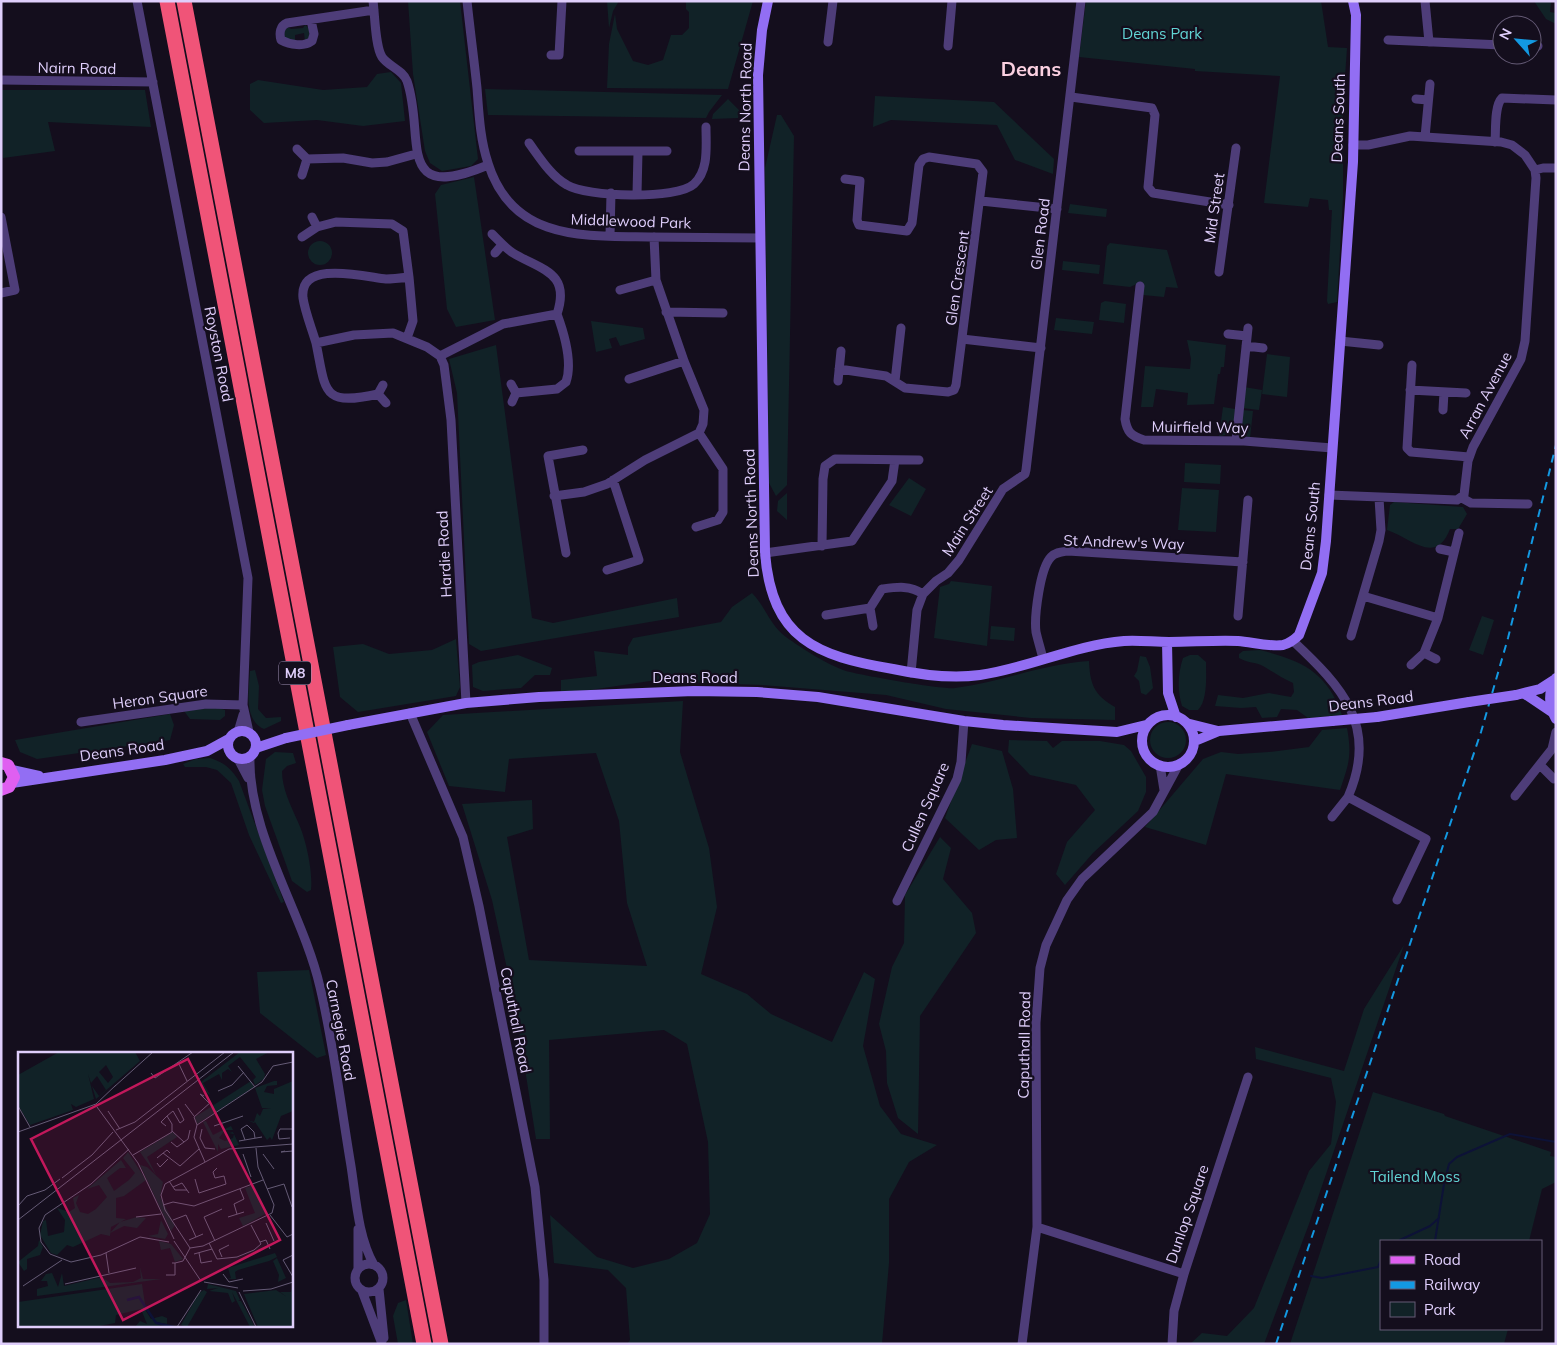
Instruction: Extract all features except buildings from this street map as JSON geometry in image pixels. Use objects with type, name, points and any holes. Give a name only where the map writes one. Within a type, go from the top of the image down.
[{"type":"highway","name":"M8","points":[[167,1],[424,1344]]},
{"type":"highway","name":"M8","points":[[184,1],[441,1344]]},
{"type":"main road","points":[[4,789],[7,766]]},
{"type":"street","name":"Royston Road","points":[[137,1],[248,578],[243,709],[249,738]]},
{"type":"street","name":"Middlewood Park","points":[[467,1],[480,120],[488,165],[497,186],[510,203],[539,225],[575,235],[760,238]]},
{"type":"street","points":[[559,55],[562,1]]},
{"type":"street","name":"Deans North Road","points":[[768,1],[762,30],[758,75],[765,553],[771,591],[786,622],[797,634],[831,656],[911,673],[951,677],[980,675],[1093,645],[1125,641],[1167,642]]},
{"type":"street","points":[[828,42],[833,1]]},
{"type":"street","points":[[948,46],[952,1]]},
{"type":"street","name":"Glen Road","points":[[1026,470],[1081,1]]},
{"type":"street","name":"Deans South","points":[[1293,641],[1299,635],[1306,620],[1322,573],[1346,263],[1353,145],[1356,15],[1353,1]]},
{"type":"street","points":[[1425,1],[1429,42]]},
{"type":"street","points":[[311,20],[373,6],[382,56],[406,79],[413,116],[416,154],[426,171],[443,178],[466,174],[488,165]]},
{"type":"street","points":[[1388,40],[1492,44]]},
{"type":"street","name":"Nairn Road","points":[[1,80],[153,82]]},
{"type":"street","points":[[1426,137],[1430,84]]},
{"type":"street","points":[[1071,97],[1152,108],[1155,115],[1148,187],[1150,191],[1228,205]]},
{"type":"street","points":[[1495,142],[1499,101],[1502,98],[1556,100]]},
{"type":"street","points":[[1416,99],[1428,100]]},
{"type":"street","points":[[529,143],[560,181],[569,187],[581,191],[669,194],[693,186],[705,166],[706,127]]},
{"type":"street","points":[[1353,145],[1368,145],[1398,137],[1426,137],[1506,143],[1525,154],[1534,170],[1556,168]]},
{"type":"street","points":[[297,148],[307,159],[343,158],[372,163],[387,162],[416,154]]},
{"type":"street","name":"Mid Street","points":[[1219,272],[1236,148]]},
{"type":"street","points":[[579,151],[667,152]]},
{"type":"street","points":[[637,194],[638,152]]},
{"type":"street","name":"Glen Crescent","points":[[845,179],[860,181],[857,220],[859,225],[907,231],[912,223],[920,165],[923,159],[929,158],[977,164],[983,172],[981,201],[962,339],[1041,348]]},
{"type":"street","points":[[302,175],[307,159]]},
{"type":"street","name":"Arran Avenue","points":[[1462,498],[1466,490],[1470,457],[1524,350],[1537,187],[1534,170]]},
{"type":"street","points":[[610,236],[611,193]]},
{"type":"street","points":[[981,201],[1057,209]]},
{"type":"street","points":[[312,216],[317,227]]},
{"type":"street","points":[[1,217],[15,290],[1,293]]},
{"type":"street","points":[[302,237],[317,227],[336,222],[398,226],[403,231],[406,241],[413,321],[407,338]]},
{"type":"street","points":[[492,234],[502,245],[552,274],[558,283],[562,298],[556,314],[563,330],[567,355],[566,382],[557,389],[514,397],[511,384]]},
{"type":"street","points":[[554,496],[584,492],[613,480],[699,433],[703,424],[704,410],[684,361],[656,280],[654,237]]},
{"type":"street","points":[[495,254],[502,245]]},
{"type":"street","points":[[378,394],[350,399],[338,398],[328,392],[303,298],[307,283],[317,276],[344,273],[387,279],[409,277]]},
{"type":"street","points":[[620,290],[656,280]]},
{"type":"street","name":"Muirfield Way","points":[[1140,286],[1125,419],[1127,429],[1132,436],[1144,440],[1236,441],[1332,448]]},
{"type":"street","points":[[666,312],[723,313]]},
{"type":"street","points":[[316,343],[333,338],[377,332],[393,333],[427,347],[440,356],[503,324],[556,314]]},
{"type":"street","points":[[895,381],[901,328]]},
{"type":"street","points":[[1228,334],[1247,337],[1263,348]]},
{"type":"street","points":[[1236,441],[1247,337]]},
{"type":"street","points":[[839,369],[886,376],[905,388],[948,392],[954,390],[956,385],[962,339]]},
{"type":"street","points":[[1340,341],[1379,345]]},
{"type":"street","points":[[838,381],[842,351]]},
{"type":"street","name":"Hardie Road","points":[[440,356],[444,365],[450,403],[466,703]]},
{"type":"street","points":[[629,379],[684,361]]},
{"type":"street","points":[[1412,365],[1407,448],[1410,452],[1470,457]]},
{"type":"street","points":[[378,394],[383,385]]},
{"type":"street","points":[[1410,390],[1466,393]]},
{"type":"street","points":[[1443,410],[1444,392]]},
{"type":"street","points":[[378,394],[386,403]]},
{"type":"street","points":[[696,527],[718,520],[723,512],[723,469],[699,433]]},
{"type":"street","points":[[566,553],[548,456],[582,450]]},
{"type":"street","points":[[822,546],[823,479],[825,466],[835,459],[919,460]]},
{"type":"street","points":[[765,553],[852,541],[892,481],[895,460]]},
{"type":"street","name":"Main Street","points":[[923,594],[936,581],[948,573],[959,560],[1003,489],[1025,474],[1026,470]]},
{"type":"street","points":[[607,570],[639,560],[613,480]]},
{"type":"street","points":[[1329,496],[1457,500],[1462,498],[1471,503],[1528,504]]},
{"type":"street","points":[[1350,636],[1381,530],[1379,498]]},
{"type":"street","points":[[1238,616],[1248,500]]},
{"type":"street","points":[[1411,665],[1424,653],[1438,618],[1459,533]]},
{"type":"street","points":[[1440,549],[1454,552]]},
{"type":"street","name":"St Andrew's Way","points":[[1043,659],[1036,631],[1041,579],[1044,568],[1050,558],[1058,552],[1068,551],[1243,562]]},
{"type":"street","points":[[873,626],[870,608],[882,589],[901,586],[916,589],[923,594],[917,610],[911,673]]},
{"type":"street","points":[[1363,596],[1438,618]]},
{"type":"street","points":[[826,615],[843,615],[870,608]]},
{"type":"street","points":[[1176,717],[1168,693],[1167,642],[1237,641],[1272,645],[1293,641],[1324,671],[1347,699],[1360,735],[1355,780],[1348,797],[1332,817]]},
{"type":"street","points":[[1424,653],[1436,659]]},
{"type":"street","points":[[1554,715],[1550,695],[1555,679]]},
{"type":"street","name":"Deans Road","points":[[1195,741],[1219,731],[1378,717],[1521,695],[1540,689],[1555,679]]},
{"type":"street","name":"Deans Road","points":[[4,789],[42,777],[165,760],[207,751],[229,739],[249,738],[274,741],[466,703],[539,697],[637,692],[757,692],[818,697],[964,721],[1117,732],[1146,725]]},
{"type":"street","points":[[1161,715],[1176,717],[1190,724],[1195,741],[1193,750],[1187,759],[1179,764],[1160,765],[1149,759],[1143,747],[1143,735],[1146,725],[1161,715],[1168,693]]},
{"type":"street","points":[[1521,695],[1554,715]]},
{"type":"street","name":"Heron Square","points":[[81,722],[206,704],[243,709]]},
{"type":"street","name":"Caputhall Road","points":[[410,713],[464,837],[479,906],[535,1186],[544,1280],[544,1344]]},
{"type":"street","name":"Cullen Square","points":[[897,901],[956,779],[961,762],[964,721]]},
{"type":"street","name":"Deans Road","points":[[1190,724],[1219,731]]},
{"type":"street","name":"Deans Road","points":[[1117,732],[1134,740],[1143,747]]},
{"type":"street","points":[[1515,796],[1554,748],[1556,732]]},
{"type":"street","points":[[249,738],[250,757]]},
{"type":"street","points":[[229,739],[234,756]]},
{"type":"street","name":"Deans Road","points":[[207,751],[250,757]]},
{"type":"street","name":"Carnegie Road","points":[[234,756],[249,780],[271,853],[320,986],[357,1206],[367,1253],[383,1276],[379,1288],[383,1344]]},
{"type":"street","name":"Carnegie Road","points":[[249,780],[250,757]]},
{"type":"street","name":"Caputhall Road","points":[[1022,1344],[1037,1227],[1036,1023],[1040,968],[1046,945],[1067,900],[1082,879],[1153,812],[1179,764]]},
{"type":"street","points":[[1160,765],[1164,790]]},
{"type":"street","name":"Deans Road","points":[[7,766],[42,777]]},
{"type":"street","points":[[1540,766],[1554,779]]},
{"type":"street","points":[[1348,797],[1426,839],[1397,900]]},
{"type":"street","name":"Dunlop Square","points":[[1037,1227],[1184,1274],[1248,1077]]},
{"type":"street","name":"Carnegie Road","points":[[357,1206],[358,1269],[355,1281],[356,1286],[362,1291],[383,1344]]},
{"type":"street","points":[[358,1269],[364,1265],[374,1265]]},
{"type":"street","points":[[1172,1344],[1174,1311],[1184,1274]]},
{"type":"street","points":[[362,1291],[371,1292],[379,1288]]},
{"type":"green space","points":[[408,1],[460,1],[478,159],[471,166],[442,171],[430,163],[425,151],[413,74]]},
{"type":"green space","points":[[607,1],[619,1],[613,11],[609,28]]},
{"type":"green space","points":[[686,1],[753,1],[728,89],[607,88],[609,44],[615,14],[617,29],[633,61],[648,65],[663,60],[671,35],[682,35],[689,28],[689,12],[686,9]]},
{"type":"green space","name":"Deans Park","points":[[1086,1],[1321,1],[1328,47],[1347,48],[1345,77],[1343,78],[1343,198],[1337,302],[1328,304],[1327,301],[1332,210],[1329,210],[1328,200],[1310,198],[1308,207],[1264,203],[1280,76],[1195,71],[1195,69],[1079,57]]},
{"type":"green space","points":[[1534,1],[1551,1],[1550,12],[1556,13],[1556,24],[1546,19]]},
{"type":"green space","points":[[305,25],[309,28],[310,38],[305,41],[304,33],[295,35],[295,42],[286,40],[284,33],[288,27],[291,29],[303,28]]},
{"type":"green space","points":[[391,72],[401,83],[405,121],[363,126],[317,120],[264,123],[250,110],[250,84],[258,80],[323,90],[367,87],[377,74]]},
{"type":"green space","points":[[485,89],[722,95],[706,118],[488,115]]},
{"type":"green space","points":[[1,90],[145,90],[151,127],[48,122],[55,151],[3,158]]},
{"type":"green space","points":[[875,96],[994,102],[1054,159],[1053,174],[1015,160],[997,125],[891,120],[873,127]]},
{"type":"green space","points":[[728,99],[739,110],[738,118],[712,119],[713,114]]},
{"type":"green space","points":[[777,115],[781,115],[794,136],[787,485],[776,496],[769,483],[765,168]]},
{"type":"green space","points":[[474,177],[495,320],[456,327],[447,309],[435,194],[441,185]]},
{"type":"green space","points":[[1070,204],[1107,209],[1106,217],[1068,213]]},
{"type":"green space","points":[[320,241],[325,242],[331,248],[331,258],[325,264],[320,265],[315,264],[309,258],[308,253],[309,248],[315,242]]},
{"type":"green space","points":[[1110,243],[1167,250],[1178,288],[1166,287],[1164,297],[1143,295],[1139,283],[1130,287],[1103,284],[1107,246]]},
{"type":"green space","points":[[1063,261],[1100,265],[1099,274],[1062,270]]},
{"type":"green space","points":[[1105,301],[1126,304],[1124,323],[1099,320],[1101,303]]},
{"type":"green space","points":[[1056,318],[1094,322],[1092,334],[1054,330]]},
{"type":"green space","points":[[591,321],[643,328],[645,339],[620,346],[616,337],[609,339],[612,348],[596,352]]},
{"type":"green space","points":[[1187,340],[1226,345],[1224,367],[1221,367],[1220,374],[1218,374],[1214,404],[1187,405],[1188,393],[1156,389],[1153,407],[1141,407],[1145,366],[1190,369],[1191,359]]},
{"type":"green space","points":[[496,345],[532,618],[553,623],[677,598],[679,617],[481,651],[469,644],[457,393],[449,359]]},
{"type":"green space","points":[[1267,354],[1290,357],[1287,397],[1262,394]]},
{"type":"green space","points":[[1244,387],[1262,390],[1259,410],[1242,408]]},
{"type":"green space","points":[[1223,407],[1235,409],[1234,423],[1231,431],[1219,436]]},
{"type":"green space","points":[[1242,410],[1253,411],[1250,438],[1240,432]]},
{"type":"green space","points":[[1185,463],[1221,465],[1220,484],[1184,482]]},
{"type":"green space","points":[[909,478],[926,489],[911,516],[889,505]]},
{"type":"green space","points":[[1182,488],[1219,490],[1216,532],[1178,530]]},
{"type":"green space","points":[[787,493],[787,520],[777,511],[778,501]]},
{"type":"green space","points":[[1394,502],[1463,507],[1467,514],[1458,529],[1450,529],[1438,546],[1430,548],[1414,543],[1387,530],[1390,505]]},
{"type":"green space","points":[[951,581],[992,586],[987,646],[934,638],[940,587],[949,584]]},
{"type":"green space","points":[[752,593],[776,627],[786,637],[831,665],[867,676],[919,685],[955,688],[1055,666],[1089,661],[1094,688],[1102,698],[1115,707],[1115,720],[1031,718],[946,709],[886,695],[762,685],[650,681],[590,690],[561,692],[561,680],[597,676],[594,651],[628,655],[628,647],[633,638],[721,622],[732,607]]},
{"type":"green space","points":[[1482,616],[1494,620],[1483,655],[1469,650]]},
{"type":"green space","points":[[991,626],[1015,628],[1014,641],[990,639]]},
{"type":"green space","points":[[456,639],[460,687],[456,696],[358,712],[340,697],[333,647],[363,644],[389,654],[432,650]]},
{"type":"green space","points":[[1260,650],[1289,659],[1312,670],[1329,688],[1342,715],[1308,718],[1297,710],[1281,709],[1277,717],[1262,718],[1256,707],[1215,706],[1218,695],[1243,698],[1269,693],[1291,697],[1294,692],[1293,683],[1260,665],[1239,658],[1239,654],[1243,651]]},
{"type":"green space","points":[[518,655],[552,668],[550,675],[535,675],[521,688],[483,691],[473,687],[472,665]]},
{"type":"green space","points":[[1190,655],[1198,655],[1206,662],[1205,694],[1198,710],[1189,710],[1182,706],[1179,694],[1181,664],[1183,658]]},
{"type":"green space","points":[[1140,656],[1146,657],[1150,667],[1153,688],[1146,695],[1141,693],[1139,681],[1134,676]]},
{"type":"green space","points":[[255,670],[259,686],[258,709],[266,718],[281,717],[281,721],[264,729],[257,725],[250,711],[248,695],[250,671]]},
{"type":"green space","points":[[683,701],[680,752],[709,848],[717,907],[701,974],[747,994],[771,1014],[832,1042],[864,972],[875,979],[863,1046],[880,1106],[901,1134],[937,1145],[909,1162],[889,1199],[889,1263],[882,1344],[627,1344],[630,1340],[626,1288],[608,1270],[554,1263],[550,1215],[597,1257],[633,1268],[669,1259],[697,1243],[710,1214],[708,1142],[687,1044],[664,1030],[549,1040],[550,1139],[536,1139],[515,1005],[492,900],[462,804],[532,800],[533,829],[507,837],[529,960],[647,966],[627,903],[619,821],[596,753],[509,759],[505,792],[449,786],[427,732],[443,715]]},
{"type":"green space","points":[[215,707],[225,710],[225,716],[220,720],[190,719],[184,711]]},
{"type":"green space","points":[[170,714],[174,725],[170,740],[37,759],[20,752],[15,740]]},
{"type":"green space","points":[[1168,722],[1175,723],[1181,727],[1185,733],[1185,747],[1181,753],[1175,757],[1168,758],[1161,757],[1155,753],[1151,747],[1150,740],[1151,733],[1155,727],[1161,723]]},
{"type":"green space","points":[[1347,728],[1349,759],[1340,790],[1226,774],[1206,845],[1145,827],[1203,759],[1221,752],[1238,754],[1309,747],[1322,730]]},
{"type":"green space","points":[[1009,740],[1047,741],[1053,748],[1062,741],[1100,741],[1124,745],[1131,751],[1146,777],[1146,792],[1138,811],[1093,853],[1065,885],[1056,874],[1067,842],[1095,810],[1076,785],[1030,775],[1008,752]]},
{"type":"green space","points":[[972,744],[1002,751],[1013,789],[1017,838],[996,840],[979,850],[945,818]]},
{"type":"green space","points":[[275,752],[293,753],[296,763],[287,766],[282,771],[282,778],[285,791],[304,837],[311,874],[311,890],[307,892],[292,881],[265,806],[262,790],[266,759]]},
{"type":"green space","points":[[210,758],[226,766],[239,781],[284,902],[281,903],[249,835],[231,783],[217,770],[206,767],[185,767],[183,764],[196,759]]},
{"type":"green space","points":[[940,837],[951,848],[943,879],[972,913],[976,933],[920,1016],[918,1134],[898,1118],[887,1083],[886,1051],[879,1024],[892,967],[904,943],[905,895]]},
{"type":"green space","points":[[1404,945],[1309,1224],[1264,1344],[1190,1344],[1202,1333],[1227,1336],[1254,1308],[1309,1171],[1331,1144],[1336,1102],[1331,1078],[1256,1059],[1255,1047],[1344,1071],[1364,1009]]},
{"type":"green space","points":[[309,970],[326,1055],[317,1058],[260,1013],[257,972]]},
{"type":"green space","name":"Tailend Moss","points":[[1373,1092],[1444,1114],[1445,1116],[1551,1152],[1550,1156],[1556,1157],[1556,1182],[1542,1189],[1529,1240],[1380,1240],[1380,1330],[1508,1330],[1504,1344],[1290,1344]]},
{"type":"green space","points":[[406,1300],[413,1344],[398,1344],[393,1316],[398,1303]]},
{"type":"waterway","points":[[1435,1240],[1449,1164],[1457,1157],[1510,1134],[1556,1142]]},
{"type":"waterway","points":[[1400,1240],[1430,1226],[1439,1218]]},
{"type":"waterway","points":[[1311,1276],[1322,1278],[1378,1267],[1380,1262]]},
{"type":"railway","points":[[1276,1344],[1481,732],[1508,638],[1556,445]]},
{"type":"district","name":"Deans","points":[[1031,68]]}]
